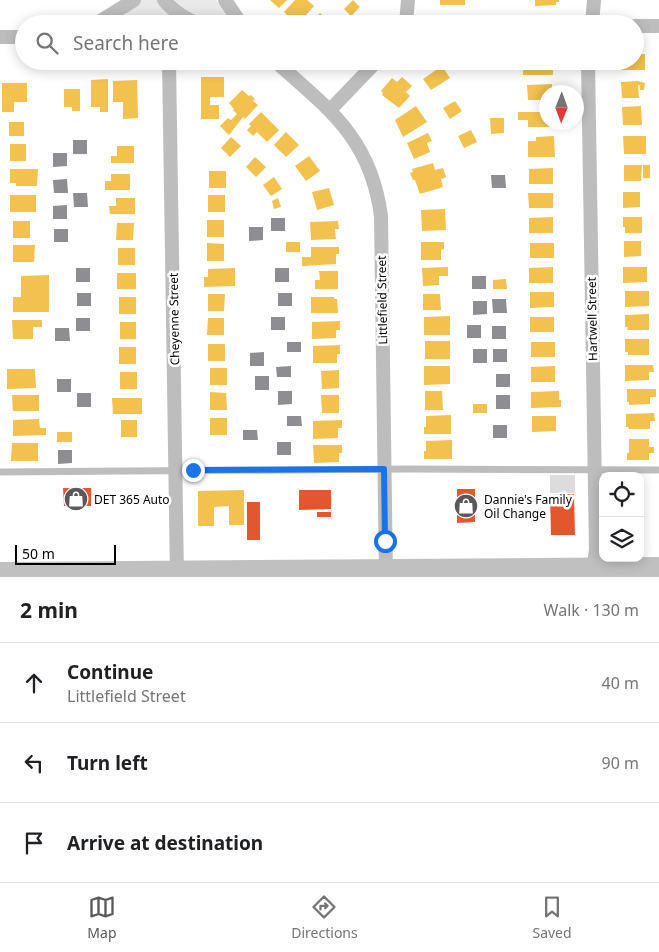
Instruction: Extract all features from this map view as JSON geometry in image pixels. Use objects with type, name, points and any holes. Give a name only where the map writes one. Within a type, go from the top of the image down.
[{"type":"street","points":[[110,15],[134,0]]},
{"type":"street","points":[[164,0],[180,15]]},
{"type":"street","points":[[225,0],[235,15]]},
{"type":"street","points":[[407,15],[408,0]]},
{"type":"street","points":[[593,15],[594,0]]},
{"type":"street","points":[[644,26],[659,26]]},
{"type":"street","points":[[0,37],[15,37]]},
{"type":"street","name":"Cheyenne Street","points":[[169,70],[177,574]]},
{"type":"street","name":"Littlefield Street","points":[[285,70],[330,110],[350,133],[364,155],[373,178],[379,204],[381,216],[386,573]]},
{"type":"street","points":[[330,110],[368,70]]},
{"type":"street","name":"Hartwell Street","points":[[588,70],[596,550],[593,572]]},
{"type":"street","points":[[0,572],[177,574],[626,572],[659,567]]},
{"type":"lane","points":[[0,472],[384,469],[659,470]]},
{"type":"shaded area","points":[[141,0],[160,0],[178,15],[125,15]]},
{"type":"shaded area","points":[[172,0],[216,0],[228,15],[197,15],[183,9]]},
{"type":"building: Homes","points":[[270,0],[287,0],[279,8]]},
{"type":"building: Homes","points":[[295,0],[307,0],[314,6],[306,15],[287,15],[284,12]]},
{"type":"building: Homes","points":[[353,0],[360,7],[352,15],[344,9]]},
{"type":"building: Homes","points":[[440,0],[465,0],[465,5],[440,5]]},
{"type":"building: Homes","points":[[535,0],[559,0],[559,2],[556,2],[556,5],[535,6]]},
{"type":"building: Homes","points":[[644,54],[645,54],[644,70]]},
{"type":"building: Homes","points":[[436,70],[445,70],[450,78],[431,90],[423,79]]},
{"type":"building: Homes","points":[[523,70],[553,70],[553,75],[523,75]]},
{"type":"building: Homes","points":[[201,77],[224,77],[224,97],[210,97],[210,105],[219,105],[219,119],[201,119]]},
{"type":"building: Homes","points":[[402,77],[412,86],[406,92],[410,96],[399,108],[382,95],[381,91],[392,78],[397,82]]},
{"type":"building: Homes","points":[[108,79],[108,112],[100,112],[100,107],[91,107],[91,80]]},
{"type":"building: Homes","points":[[137,80],[138,118],[123,119],[123,102],[113,102],[113,81]]},
{"type":"building: Homes","points":[[638,81],[645,83],[644,90],[640,90],[640,85],[638,85],[639,98],[622,98],[621,82]]},
{"type":"building: Homes","points":[[2,83],[27,83],[27,102],[14,102],[14,112],[2,112]]},
{"type":"building: Homes","points":[[552,84],[539,85],[539,100],[528,100],[527,85]]},
{"type":"building: Homes","points":[[64,89],[80,89],[80,111],[72,111],[72,107],[64,107]]},
{"type":"building: Homes","points":[[242,90],[249,96],[251,95],[255,99],[253,101],[258,105],[245,119],[243,117],[229,135],[220,126],[228,118],[231,120],[237,114],[229,103]]},
{"type":"building: Homes","points":[[455,101],[462,111],[450,119],[443,108]]},
{"type":"building: Homes","points":[[416,106],[427,122],[403,137],[395,120]]},
{"type":"building: Homes","points":[[641,106],[642,125],[623,125],[622,107]]},
{"type":"building: Homes","points":[[261,112],[279,130],[267,142],[257,132],[253,136],[247,130],[251,126],[249,124]]},
{"type":"building: Homes","points":[[518,112],[539,112],[539,127],[528,127],[528,120],[518,120]]},
{"type":"building: Homes","points":[[490,118],[504,118],[504,133],[491,134]]},
{"type":"building: Homes","points":[[9,122],[24,122],[24,136],[9,136]]},
{"type":"building: Homes","points":[[471,130],[477,142],[464,148],[458,136]]},
{"type":"building: Homes","points":[[286,132],[299,145],[286,157],[274,145]]},
{"type":"building: Homes","points":[[428,133],[432,141],[427,143],[430,152],[414,159],[407,143]]},
{"type":"building: Homes","points":[[554,136],[555,157],[528,157],[528,141],[536,141],[536,137]]},
{"type":"building: Homes","points":[[623,136],[646,136],[646,154],[624,154]]},
{"type":"building: Homes","points":[[231,137],[241,146],[230,157],[221,148]]},
{"type":"building: Homes","points":[[10,144],[26,144],[26,161],[10,161]]},
{"type":"building: Homes","points":[[117,146],[134,146],[134,163],[111,163],[111,156],[117,156]]},
{"type":"building: Homes","points":[[309,156],[320,171],[306,181],[295,166]]},
{"type":"building: Homes","points":[[255,157],[266,167],[256,177],[246,167]]},
{"type":"building: Homes","points":[[433,163],[435,170],[443,168],[446,177],[441,179],[443,187],[420,194],[415,180],[413,180],[410,173],[413,172],[412,169]]},
{"type":"building: Homes","points":[[624,165],[642,165],[641,181],[624,181]]},
{"type":"building: Homes","points":[[643,165],[650,165],[650,178],[643,178]]},
{"type":"building: Homes","points":[[553,168],[553,184],[529,184],[529,169]]},
{"type":"building: Homes","points":[[10,169],[38,169],[37,186],[16,186],[16,183],[10,183]]},
{"type":"building: Homes","points":[[209,171],[226,171],[226,188],[209,188]]},
{"type":"building: Homes","points":[[111,174],[130,174],[130,190],[105,190],[105,181],[111,181]]},
{"type":"building: Homes","points":[[274,177],[282,189],[271,196],[263,185]]},
{"type":"building: Homes","points":[[329,188],[334,205],[317,210],[312,192]]},
{"type":"building: Homes","points":[[623,192],[640,192],[640,207],[623,208]]},
{"type":"building: Homes","points":[[528,193],[553,193],[553,208],[529,208]]},
{"type":"building: Homes","points":[[10,195],[36,195],[36,212],[10,212]]},
{"type":"building: Homes","points":[[208,195],[225,195],[225,212],[208,212]]},
{"type":"building: Homes","points":[[116,198],[135,198],[135,214],[110,214],[109,206],[116,206]]},
{"type":"building: Homes","points":[[278,198],[281,207],[274,209],[272,201]]},
{"type":"building: Homes","points":[[445,209],[446,230],[422,231],[421,210]]},
{"type":"building: Homes","points":[[553,217],[553,233],[529,233],[529,218]]},
{"type":"building: Homes","points":[[623,217],[642,217],[642,233],[625,233]]},
{"type":"building: Homes","points":[[207,220],[224,220],[224,237],[207,237]]},
{"type":"building: Homes","points":[[13,221],[30,221],[30,238],[13,238]]},
{"type":"building: Homes","points":[[338,221],[339,229],[335,229],[336,239],[311,240],[310,222]]},
{"type":"building: Homes","points":[[117,223],[134,223],[133,240],[116,240]]},
{"type":"building: Homes","points":[[624,241],[641,241],[641,256],[624,257]]},
{"type":"building: Homes","points":[[286,242],[300,242],[300,252],[286,252]]},
{"type":"building: Homes","points":[[421,242],[444,242],[444,249],[441,250],[441,260],[421,260]]},
{"type":"building: Homes","points":[[207,243],[224,244],[224,261],[207,261]]},
{"type":"building: Homes","points":[[530,243],[554,243],[554,258],[530,258]]},
{"type":"building: Homes","points":[[13,245],[35,245],[34,262],[13,262]]},
{"type":"building: Homes","points":[[311,247],[339,247],[339,254],[336,254],[336,264],[302,266],[302,257],[311,257]]},
{"type":"building: Homes","points":[[118,248],[135,248],[135,265],[118,265]]},
{"type":"building: Homes","points":[[448,267],[448,276],[439,276],[439,285],[423,286],[422,268]]},
{"type":"building: Homes","points":[[553,267],[553,283],[529,283],[529,268]]},
{"type":"building: Homes","points":[[623,267],[647,267],[647,282],[623,283]]},
{"type":"building: Homes","points":[[235,268],[235,286],[204,287],[204,277],[208,277],[208,269]]},
{"type":"building: Homes","points":[[319,271],[338,271],[338,289],[315,289],[315,280],[320,280]]},
{"type":"building: Homes","points":[[117,273],[136,273],[136,289],[117,289]]},
{"type":"building: Homes","points":[[49,275],[49,312],[13,312],[13,297],[21,297],[21,276]]},
{"type":"building: Homes","points":[[506,279],[507,289],[493,289],[493,280]]},
{"type":"building: Homes","points":[[625,291],[649,291],[649,306],[625,307]]},
{"type":"building: Homes","points":[[530,292],[554,292],[554,307],[530,308]]},
{"type":"building: Homes","points":[[208,294],[225,294],[224,311],[208,311]]},
{"type":"building: Homes","points":[[423,294],[440,294],[441,310],[423,310]]},
{"type":"building: Homes","points":[[119,297],[136,297],[136,314],[119,314]]},
{"type":"building: Homes","points":[[311,297],[334,297],[334,299],[337,299],[338,313],[311,313]]},
{"type":"building: Homes","points":[[649,314],[649,330],[627,330],[628,327],[625,327],[625,315]]},
{"type":"building: Homes","points":[[450,316],[450,335],[424,335],[424,317]]},
{"type":"building: Homes","points":[[530,317],[554,317],[554,332],[530,332]]},
{"type":"building: Homes","points":[[208,318],[224,318],[224,335],[207,335]]},
{"type":"building: Homes","points":[[12,320],[42,320],[42,327],[33,327],[33,339],[13,339]]},
{"type":"building: Homes","points":[[340,321],[340,330],[336,330],[336,338],[312,339],[312,322]]},
{"type":"building: Homes","points":[[120,322],[136,322],[136,339],[120,339]]},
{"type":"building: Homes","points":[[625,339],[649,339],[649,355],[628,355],[628,352],[625,352]]},
{"type":"building: Homes","points":[[425,341],[450,341],[450,359],[425,359]]},
{"type":"building: Homes","points":[[531,342],[555,342],[555,357],[531,357]]},
{"type":"building: Homes","points":[[208,344],[225,344],[225,361],[208,361]]},
{"type":"building: Homes","points":[[340,345],[337,363],[313,363],[313,346]]},
{"type":"building: Homes","points":[[119,347],[136,347],[136,364],[119,364]]},
{"type":"building: Homes","points":[[625,365],[653,365],[654,372],[649,372],[649,380],[625,381]]},
{"type":"building: Homes","points":[[424,366],[450,366],[450,384],[424,385]]},
{"type":"building: Homes","points":[[555,366],[555,382],[531,382],[531,367]]},
{"type":"building: Homes","points":[[210,368],[227,368],[227,385],[210,385]]},
{"type":"building: Homes","points":[[7,369],[35,369],[36,388],[7,389]]},
{"type":"building: Homes","points":[[339,370],[339,388],[322,389],[321,371]]},
{"type":"building: Homes","points":[[120,372],[137,372],[137,389],[120,389]]},
{"type":"building: Homes","points":[[627,389],[656,389],[656,397],[650,397],[650,404],[629,405],[629,402],[627,402]]},
{"type":"building: Homes","points":[[425,391],[442,391],[443,410],[425,410]]},
{"type":"building: Homes","points":[[559,391],[561,407],[531,408],[531,392]]},
{"type":"building: Homes","points":[[210,392],[226,393],[227,410],[210,410]]},
{"type":"building: Homes","points":[[12,395],[39,395],[39,411],[13,411]]},
{"type":"building: Homes","points":[[321,395],[339,395],[339,413],[322,413]]},
{"type":"building: Homes","points":[[112,398],[142,398],[142,414],[113,414]]},
{"type":"building: Homes","points":[[473,404],[487,404],[487,413],[473,413]]},
{"type":"building: Homes","points":[[654,413],[655,421],[650,421],[650,429],[629,429],[626,427],[626,414]]},
{"type":"building: Homes","points":[[451,415],[451,434],[424,434],[426,416]]},
{"type":"building: Homes","points":[[532,416],[556,416],[556,431],[532,432]]},
{"type":"building: Homes","points":[[210,418],[227,418],[227,435],[210,435]]},
{"type":"building: Homes","points":[[39,419],[40,428],[46,428],[46,435],[13,436],[13,420]]},
{"type":"building: Homes","points":[[121,420],[137,420],[137,437],[121,437]]},
{"type":"building: Homes","points":[[342,420],[342,428],[338,428],[338,438],[313,439],[313,421]]},
{"type":"building: Homes","points":[[57,432],[72,432],[72,442],[57,442]]},
{"type":"building: Homes","points":[[629,439],[649,439],[649,447],[654,447],[654,453],[649,453],[649,460],[627,460]]},
{"type":"building: Homes","points":[[452,440],[452,459],[424,459],[426,441]]},
{"type":"building: Homes","points":[[12,443],[38,443],[38,461],[11,461]]},
{"type":"building: Homes","points":[[313,445],[342,445],[342,453],[339,453],[339,462],[314,463]]},
{"type":"building: Homes","points":[[244,490],[244,525],[229,525],[229,506],[214,507],[214,526],[198,526],[198,491]]},
{"type":"building: Shops","points":[[63,488],[91,488],[91,506],[64,506]]},
{"type":"building: Shops","points":[[457,489],[475,489],[475,522],[457,523]]},
{"type":"building: Shops","points":[[299,490],[331,490],[331,509],[299,510]]},
{"type":"building: Shops","points":[[574,494],[575,535],[551,535],[550,495]]},
{"type":"building: Shops","points":[[247,502],[260,502],[260,540],[247,540]]},
{"type":"building: Shops","points":[[317,512],[331,512],[331,517],[317,517]]},
{"type":"building: Industry","points":[[73,140],[87,140],[87,154],[73,154]]},
{"type":"building: Industry","points":[[53,153],[67,153],[67,166],[53,167]]},
{"type":"building: Industry","points":[[491,175],[505,175],[506,188],[492,188]]},
{"type":"building: Industry","points":[[67,179],[68,193],[54,193],[53,180]]},
{"type":"building: Industry","points":[[73,193],[87,193],[88,207],[74,207]]},
{"type":"building: Industry","points":[[67,205],[67,219],[53,219],[53,206]]},
{"type":"building: Industry","points":[[271,218],[285,218],[285,231],[271,231]]},
{"type":"building: Industry","points":[[249,227],[263,227],[263,240],[249,241]]},
{"type":"building: Industry","points":[[54,229],[68,229],[68,242],[54,242]]},
{"type":"building: Industry","points":[[76,268],[90,268],[90,282],[76,282]]},
{"type":"building: Industry","points":[[275,268],[289,268],[289,282],[275,282]]},
{"type":"building: Industry","points":[[472,276],[486,276],[486,289],[472,289]]},
{"type":"building: Industry","points":[[77,293],[91,293],[91,306],[77,306]]},
{"type":"building: Industry","points":[[278,293],[292,293],[292,306],[278,306]]},
{"type":"building: Industry","points":[[492,299],[506,299],[507,313],[493,313]]},
{"type":"building: Industry","points":[[473,301],[487,301],[487,314],[473,315]]},
{"type":"building: Industry","points":[[271,317],[285,317],[285,330],[271,330]]},
{"type":"building: Industry","points":[[76,318],[90,318],[90,331],[76,331]]},
{"type":"building: Industry","points":[[467,325],[481,325],[481,338],[467,338]]},
{"type":"building: Industry","points":[[492,326],[506,326],[506,339],[492,339]]},
{"type":"building: Industry","points":[[55,328],[69,328],[70,341],[55,341]]},
{"type":"building: Industry","points":[[287,342],[301,342],[301,352],[287,352]]},
{"type":"building: Industry","points":[[473,349],[487,349],[487,363],[473,363]]},
{"type":"building: Industry","points":[[493,349],[507,349],[507,362],[493,362]]},
{"type":"building: Industry","points":[[264,352],[264,366],[250,366],[250,353]]},
{"type":"building: Industry","points":[[291,366],[291,377],[277,377],[276,367]]},
{"type":"building: Industry","points":[[496,374],[510,374],[510,387],[496,387]]},
{"type":"building: Industry","points":[[255,376],[269,376],[269,390],[255,390]]},
{"type":"building: Industry","points":[[57,379],[71,379],[71,392],[57,392]]},
{"type":"building: Industry","points":[[278,391],[292,391],[292,404],[278,405]]},
{"type":"building: Industry","points":[[77,393],[91,393],[91,407],[77,407]]},
{"type":"building: Industry","points":[[496,395],[510,395],[510,409],[496,409]]},
{"type":"building: Industry","points":[[287,416],[301,416],[302,426],[287,426]]},
{"type":"building: Industry","points":[[493,425],[507,425],[507,438],[493,438]]},
{"type":"building: Industry","points":[[243,430],[257,430],[258,440],[243,440]]},
{"type":"building: Industry","points":[[277,442],[291,442],[291,455],[277,455]]},
{"type":"building: Industry","points":[[58,450],[72,450],[72,463],[58,464]]},
{"type":"building: Other","points":[[550,475],[575,475],[575,493],[550,493]]},
{"type":"place","name":"DET 365 Auto","points":[[76,499]]},
{"type":"place","name":"Dannie's Family Oil Change","points":[[466,506]]},
{"type":"route","points":[[193,470],[384,469],[385,541]]}]
